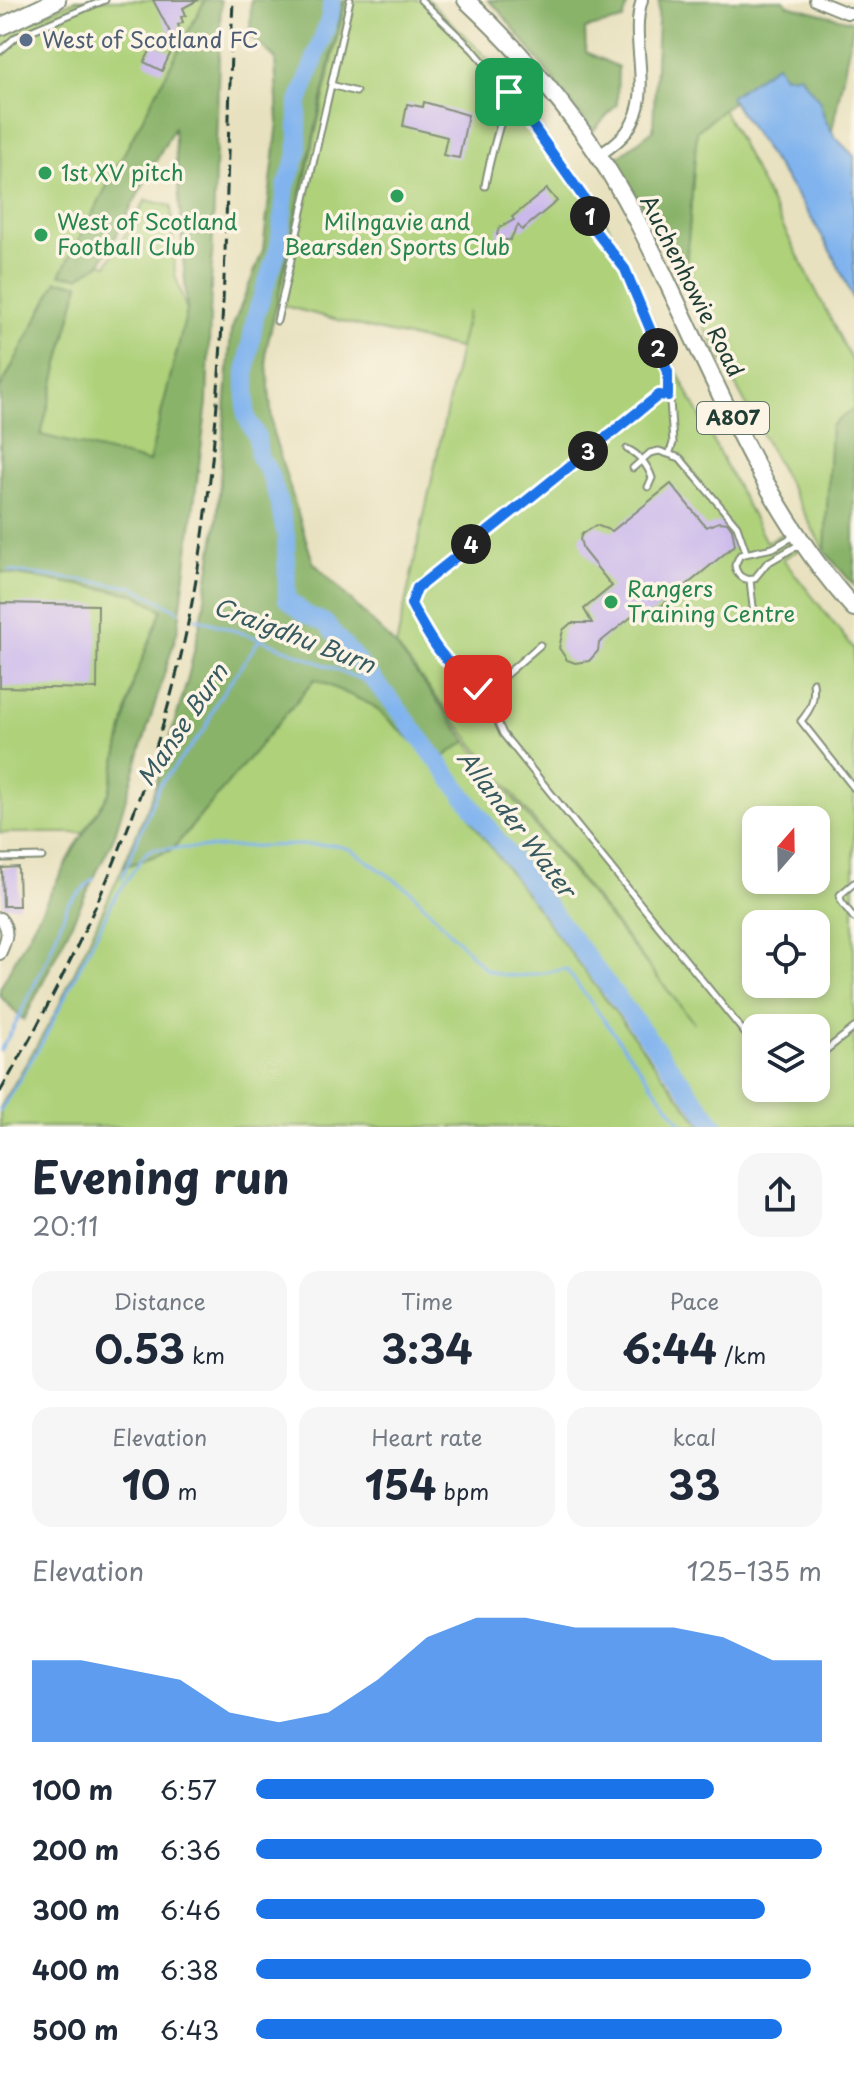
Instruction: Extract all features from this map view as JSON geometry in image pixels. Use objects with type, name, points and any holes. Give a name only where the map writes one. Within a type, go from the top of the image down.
[{"type":"main road","name":"Auchenhowie Road","points":[[466,0],[498,30],[562,106],[598,156],[636,219],[728,408],[800,538],[854,608]]},
{"type":"main road","points":[[0,27],[51,3]]},
{"type":"street","points":[[598,156],[627,131],[637,113],[640,85],[636,30],[642,0]]},
{"type":"street","points":[[815,0],[854,13]]},
{"type":"street","points":[[0,918],[8,934],[0,954]]},
{"type":"lane","points":[[0,51],[16,37],[105,0]]},
{"type":"lane","points":[[277,321],[350,0]]},
{"type":"lane","points":[[421,0],[473,50],[509,92],[588,204],[593,228],[625,269],[668,372],[673,443],[670,452]]},
{"type":"lane","points":[[51,3],[54,22]]},
{"type":"lane","points":[[331,85],[356,92]]},
{"type":"lane","points":[[485,186],[489,156],[498,137],[509,92]]},
{"type":"lane","points":[[540,645],[494,685],[478,689],[451,668],[433,646],[411,604],[417,588],[659,395],[668,396]]},
{"type":"lane","points":[[627,449],[642,460],[652,478],[648,487]]},
{"type":"lane","points":[[633,468],[650,453],[670,452],[680,458],[737,526],[746,552]]},
{"type":"lane","points":[[800,538],[750,580],[740,577],[735,568],[737,558],[746,552],[756,554],[800,538]]},
{"type":"lane","points":[[756,554],[763,567]]},
{"type":"lane","points":[[750,580],[753,607],[757,614]]},
{"type":"lane","points":[[813,682],[815,696],[811,709],[801,721],[854,788]]},
{"type":"lane","points":[[494,685],[490,705],[503,734],[742,1030]]},
{"type":"lane","points":[[0,858],[42,857]]},
{"type":"lane","points":[[854,883],[840,895],[854,918]]},
{"type":"lane","points":[[830,1047],[854,1028]]},
{"type":"green space","name":"West of Scotland Football Club","points":[[75,0],[205,0],[61,274],[79,277],[101,263],[107,265],[146,200],[171,206],[175,274],[187,311],[149,463],[40,435],[79,285],[57,282],[0,389],[0,35]]},
{"type":"green space","points":[[205,0],[221,0],[207,403],[178,629],[114,837],[24,1020],[0,996],[0,988],[74,849],[109,793],[134,680],[162,610],[135,594],[0,572],[0,389],[57,281],[79,284],[41,435],[149,462],[187,311],[174,128],[101,263],[79,277],[60,275]]},
{"type":"green space","points":[[251,0],[344,0],[266,351],[273,433],[313,562],[396,646],[467,741],[436,762],[372,705],[315,679],[172,850],[123,867],[152,797],[187,682],[203,611],[217,521],[231,331],[263,250],[278,122],[275,58],[250,36]]},
{"type":"green space","points":[[346,0],[429,0],[516,87],[509,121],[525,105],[608,225],[679,376],[766,542],[786,532],[797,551],[783,559],[854,649],[854,1127],[705,1127],[444,772],[475,826],[702,1127],[0,1127],[0,1108],[55,1014],[123,867],[172,850],[315,679],[372,705],[436,762],[467,741],[694,1023],[396,646],[468,311],[459,348],[277,304]]},
{"type":"green space","points":[[488,0],[629,0],[623,20],[585,29],[586,52],[618,67],[617,104],[593,131],[499,10]]},
{"type":"green space","points":[[659,0],[784,0],[788,5],[854,22],[832,131],[765,75],[697,131],[684,289],[658,229],[613,161],[653,130]]},
{"type":"green space","points":[[723,109],[854,365],[854,408],[831,426],[825,552],[684,289],[697,131]]},
{"type":"green space","points":[[854,408],[854,585],[825,552],[831,426]]},
{"type":"green space","points":[[0,572],[135,594],[162,610],[134,680],[109,793],[83,833],[0,833]]},
{"type":"water","points":[[777,64],[784,76],[799,75],[819,100],[835,137],[854,156],[854,302],[814,222],[730,97]]},
{"type":"building","points":[[153,0],[198,0],[183,8],[186,15],[181,17],[183,22],[178,25],[182,33],[173,38]]},
{"type":"building","points":[[154,44],[171,52],[162,71],[144,62]]},
{"type":"building","points":[[424,102],[468,115],[459,158],[443,155],[447,137],[403,126],[407,104],[423,107]]},
{"type":"building","points":[[547,189],[557,201],[522,230],[518,225],[510,240],[501,240],[497,234],[499,228],[514,220],[512,217]]},
{"type":"building","points":[[671,484],[706,527],[719,522],[728,523],[735,545],[653,613],[635,614],[599,643],[598,651],[589,661],[575,663],[567,660],[559,648],[563,630],[571,623],[592,623],[584,609],[612,586],[583,550],[582,534],[596,525],[612,531]]},
{"type":"building","points":[[0,603],[98,605],[97,689],[0,687]]},
{"type":"building","points":[[18,867],[19,906],[3,906],[2,868]]},
{"type":"waterway","name":"Allander Water","points":[[332,0],[330,17],[298,105],[298,153],[286,186],[279,246],[255,317],[246,372],[246,416],[257,437],[259,457],[269,472],[286,536],[287,599],[305,614],[325,623],[398,709],[716,1127]]},
{"type":"waterway","name":"Craigdhu Burn","points":[[9,571],[133,587],[179,611]]},
{"type":"waterway","name":"Craigdhu Burn","points":[[196,618],[260,639],[380,687]]},
{"type":"waterway","name":"Manse Burn","points":[[122,878],[159,786],[205,729],[217,701],[260,639]]},
{"type":"waterway","points":[[0,1111],[43,1041],[115,897],[146,853],[152,849],[333,845],[350,849],[411,891],[485,969],[514,976],[566,969],[684,1127]]},
{"type":"waterway","name":"Manse Burn","points":[[0,1050],[47,959],[68,904],[94,878]]},
{"type":"railway","points":[[0,1092],[60,981],[112,867],[155,749],[187,628],[201,551],[218,394],[233,0]]},
{"type":"place","name":"West of Scotland FC","points":[[26,40]]},
{"type":"place","name":"1st XV pitch","points":[[45,173]]},
{"type":"place","name":"Milngavie and Bearsden Sports Club","points":[[397,196]]},
{"type":"place","name":"West of Scotland Football Club","points":[[41,235]]},
{"type":"place","name":"Rangers Training Centre","points":[[611,602]]},
{"type":"route","points":[[478,689],[451,668],[433,646],[411,604],[417,588],[659,395],[668,396],[668,372],[625,269],[593,228],[588,204],[509,92]]}]
